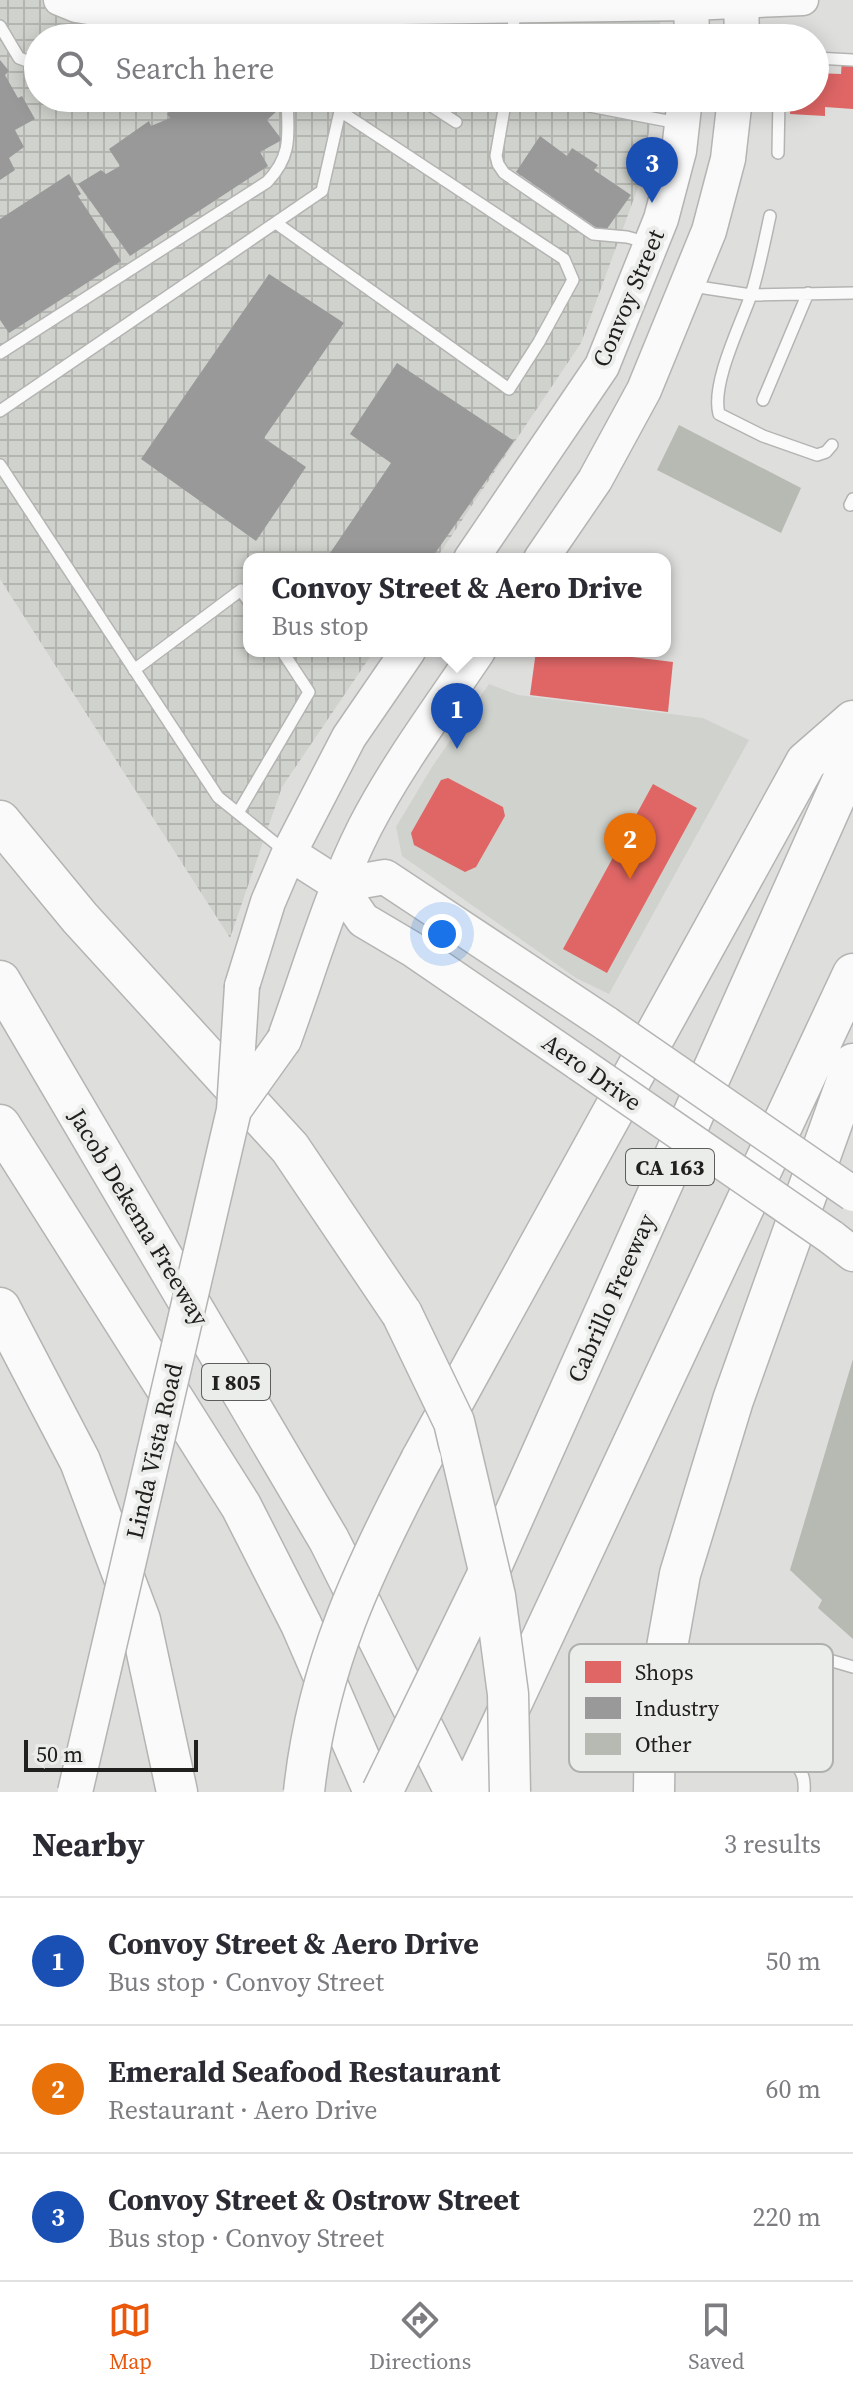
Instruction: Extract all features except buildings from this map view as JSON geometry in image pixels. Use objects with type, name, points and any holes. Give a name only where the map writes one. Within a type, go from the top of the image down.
[{"type":"highway","points":[[304,1792],[309,1745],[336,1640],[375,1547],[806,762],[853,721]]},
{"type":"highway","name":"Cabrillo Freeway","points":[[382,1792],[487,1576],[853,757]]},
{"type":"highway","points":[[0,821],[80,918],[290,1148],[402,1314],[454,1422],[495,1596],[508,1694],[510,1792]]},
{"type":"highway","name":"CA 163","points":[[470,1792],[853,974]]},
{"type":"highway","name":"Jacob Dekema Freeway","points":[[0,981],[329,1540],[455,1792]]},
{"type":"highway","points":[[668,1644],[684,1559],[733,1400],[853,1064]]},
{"type":"highway","name":"I 805","points":[[0,1125],[241,1506],[301,1624],[374,1792]]},
{"type":"highway","points":[[0,1308],[80,1461],[140,1620],[177,1792]]},
{"type":"highway","points":[[654,1772],[654,1792]]},
{"type":"main road","points":[[741,2],[742,24]]},
{"type":"main road","name":"Convoy Street","points":[[475,553],[602,366],[661,219],[679,151],[684,112]]},
{"type":"main road","name":"Convoy Street","points":[[545,553],[595,480],[644,390],[709,231],[728,159],[733,112]]},
{"type":"main road","points":[[289,853],[349,737],[404,657]]},
{"type":"main road","points":[[339,885],[393,774],[474,657]]},
{"type":"main road","name":"Aero Drive","points":[[289,853],[339,885],[363,920],[412,949],[842,1246]]},
{"type":"main road","name":"Linda Vista Road","points":[[75,1792],[234,1110],[242,986],[268,902],[289,853]]},
{"type":"main road","name":"Aero Drive","points":[[339,885],[385,877],[607,1024],[853,1194]]},
{"type":"main road","name":"Linda Vista Road","points":[[234,1110],[284,1040],[339,885]]},
{"type":"street","points":[[59,0],[76,7],[153,24]]},
{"type":"street","points":[[179,24],[290,12],[361,24],[515,8],[691,14],[741,2],[803,0]]},
{"type":"lane","points":[[513,24],[515,8]]},
{"type":"lane","points":[[0,26],[19,58],[24,60]]},
{"type":"lane","points":[[829,59],[853,60]]},
{"type":"lane","points":[[0,353],[267,182],[280,168],[286,150],[287,112]]},
{"type":"lane","points":[[0,411],[322,191],[340,112]]},
{"type":"lane","points":[[276,223],[509,389],[539,342],[573,280],[564,259],[342,112]]},
{"type":"lane","points":[[441,112],[456,122]]},
{"type":"lane","points":[[504,112],[496,156],[504,173],[593,234],[627,237],[651,244]]},
{"type":"lane","points":[[778,153],[779,112]]},
{"type":"lane","points":[[770,216],[751,295],[731,346],[716,402],[719,414],[763,436],[817,455],[826,452],[832,445]]},
{"type":"lane","points":[[687,285],[751,295],[853,293]]},
{"type":"lane","points":[[763,400],[808,293]]},
{"type":"lane","points":[[0,465],[218,797],[289,853]]},
{"type":"lane","points":[[134,670],[241,590],[243,593]]},
{"type":"lane","points":[[238,813],[309,692],[286,657]]},
{"type":"lane","points":[[833,1661],[853,1667]]},
{"type":"lane","points":[[803,1772],[806,1775],[804,1792]]},
{"type":"shaded area","points":[[0,0],[297,0],[297,24],[24,24],[24,112],[652,112],[640,182],[581,343],[440,553],[243,553],[243,657],[370,657],[282,787],[230,938],[0,579]]},
{"type":"shaded area","points":[[297,0],[660,0],[660,24],[297,24]]},
{"type":"shaded area","points":[[489,684],[518,695],[703,718],[749,740],[609,994],[576,978],[402,856],[396,827],[432,767]]},
{"type":"place","name":"Convoy Street & Ostrow Street","points":[[652,203]]},
{"type":"place","name":"Convoy Street & Aero Drive","points":[[457,749]]},
{"type":"place","name":"Emerald Seafood Restaurant","points":[[630,879]]}]
